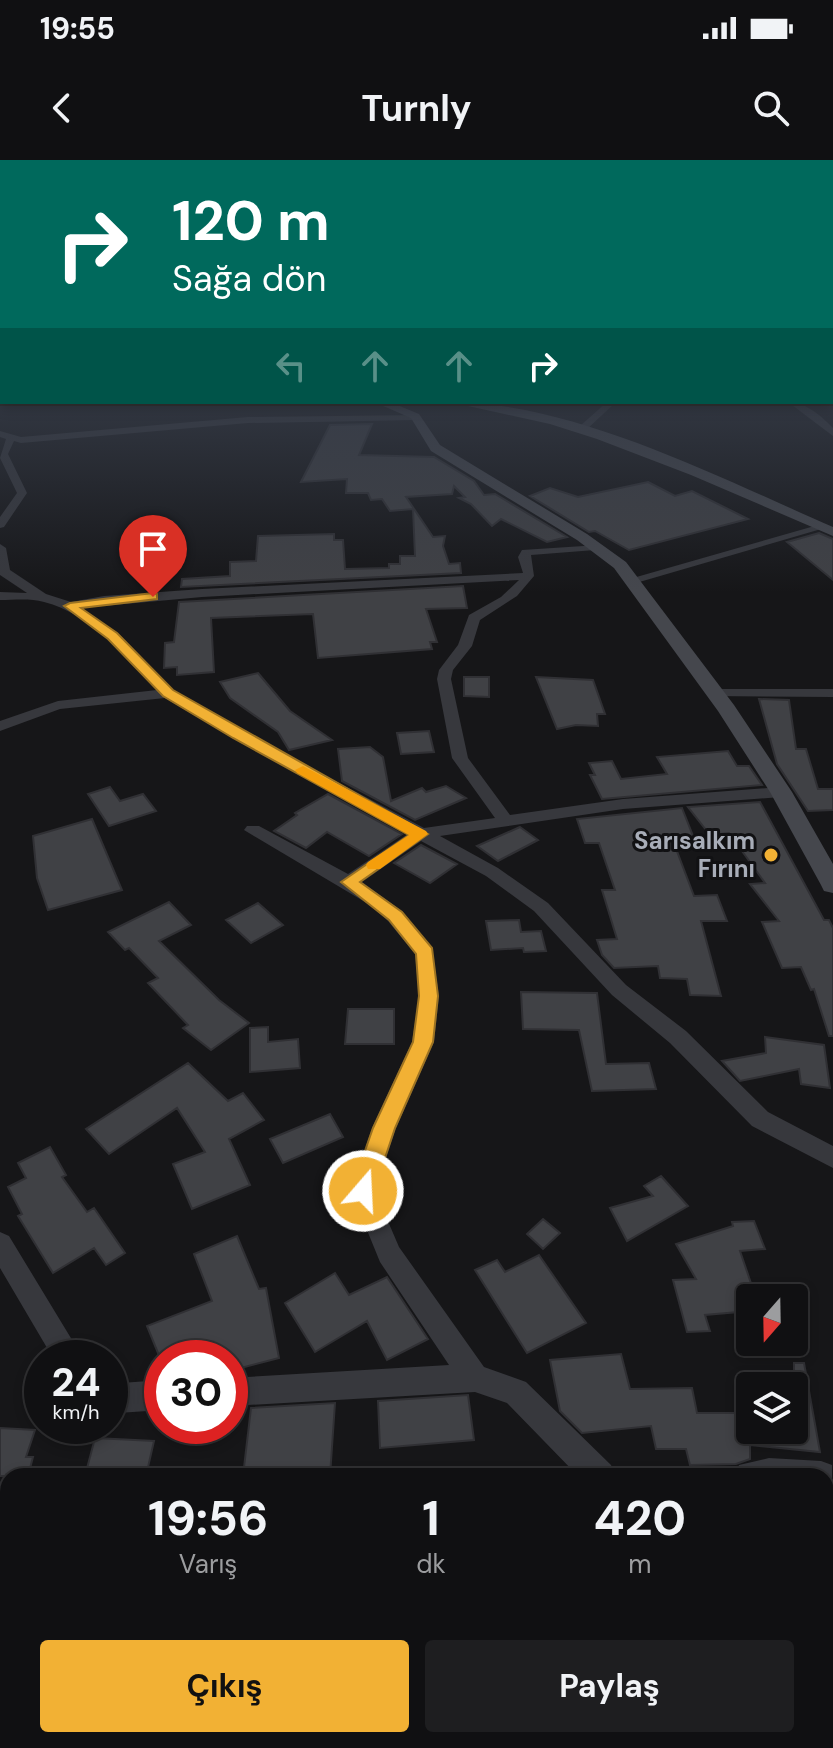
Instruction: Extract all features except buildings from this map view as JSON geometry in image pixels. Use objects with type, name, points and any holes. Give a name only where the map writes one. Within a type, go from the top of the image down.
[{"type":"street","points":[[0,525],[22,493],[3,454],[4,444]]},
{"type":"street","points":[[433,444],[620,565],[715,693],[781,792],[833,885]]},
{"type":"street","points":[[622,444],[828,530]]},
{"type":"street","points":[[632,580],[828,530]]},
{"type":"street","points":[[505,820],[460,758],[444,679],[446,670],[465,646],[474,618],[506,598],[528,576],[526,552],[595,547]]},
{"type":"street","points":[[0,548],[4,572],[42,597],[70,606],[113,636],[168,693],[238,735],[492,872],[541,907],[619,990],[678,1037],[760,1119],[833,1158]]},
{"type":"street","points":[[70,606],[104,600],[202,593],[528,576]]},
{"type":"street","points":[[0,596],[42,597]]},
{"type":"street","points":[[0,726],[58,705],[168,693]]},
{"type":"street","points":[[715,693],[833,693]]},
{"type":"street","points":[[349,882],[420,834],[623,804],[781,792]]},
{"type":"street","points":[[253,830],[349,882],[395,916],[425,953],[429,996],[423,1042],[384,1128],[363,1191],[389,1254],[475,1378]]},
{"type":"street","points":[[0,1244],[58,1340]]},
{"type":"street","points":[[248,1391],[475,1378],[516,1392],[592,1468]]},
{"type":"slow traffic","points":[[303,770],[420,834],[374,865]]},
{"type":"place","name":"Sarısalkım Fırını","points":[[771,855]]},
{"type":"route","points":[[153,597],[70,606],[113,636],[168,693],[238,735],[420,834],[349,882],[395,916],[425,953],[429,996],[423,1042],[384,1128],[363,1191]]}]
